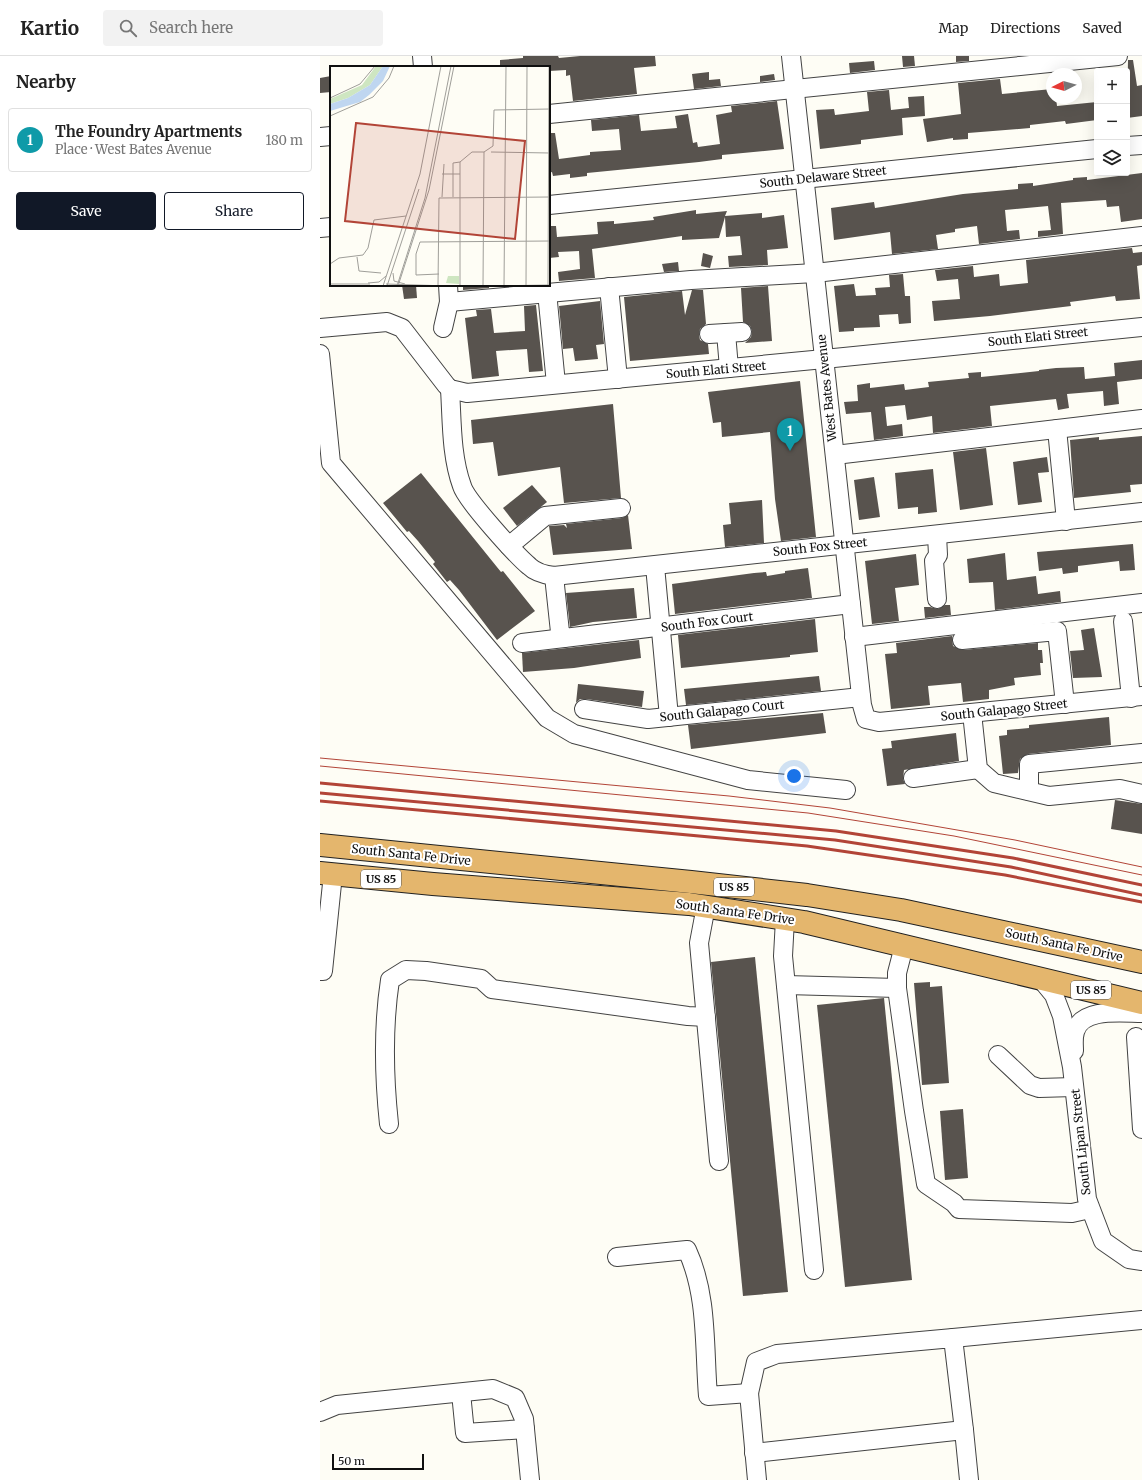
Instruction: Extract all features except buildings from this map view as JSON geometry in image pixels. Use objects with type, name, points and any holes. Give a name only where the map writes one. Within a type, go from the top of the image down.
[{"type":"highway","name":"South Santa Fe Drive","points":[[320,845],[808,895],[901,910],[1142,962]]},
{"type":"highway","name":"South Santa Fe Drive","points":[[326,874],[706,906],[785,919],[1142,1003]]},
{"type":"street","points":[[422,56],[423,66]]},
{"type":"street","name":"West Bates Avenue","points":[[791,56],[854,637],[861,696],[866,719]]},
{"type":"street","points":[[550,114],[1118,56]]},
{"type":"street","points":[[320,137],[330,136]]},
{"type":"street","points":[[1130,146],[1142,145]]},
{"type":"street","name":"South Delaware Street","points":[[550,205],[1094,149]]},
{"type":"street","points":[[320,228],[330,226]]},
{"type":"street","points":[[443,328],[449,293],[547,292],[815,273],[1142,236]]},
{"type":"street","points":[[608,287],[618,379]]},
{"type":"street","points":[[547,292],[556,384]]},
{"type":"street","points":[[320,328],[387,322],[402,328],[450,389]]},
{"type":"street","name":"South Elati Street","points":[[450,389],[467,393],[824,360],[1142,327]]},
{"type":"street","points":[[726,333],[729,368]]},
{"type":"street","points":[[320,354],[331,463],[547,718],[574,734],[748,780],[846,790]]},
{"type":"street","name":"South Fox Street","points":[[450,389],[456,470],[462,488],[509,546],[529,567],[546,575],[554,576],[655,566],[1142,512]]},
{"type":"street","points":[[834,455],[1142,419]]},
{"type":"street","points":[[1057,429],[1066,521]]},
{"type":"street","points":[[509,546],[545,516],[621,508]]},
{"type":"street","points":[[936,535],[938,555],[934,561],[937,599]]},
{"type":"street","points":[[655,566],[669,717]]},
{"type":"street","points":[[554,576],[560,632],[564,638]]},
{"type":"street","points":[[854,637],[1142,603]]},
{"type":"street","name":"South Fox Court","points":[[522,643],[661,628],[851,604]]},
{"type":"street","points":[[1123,621],[1136,697]]},
{"type":"street","points":[[962,640],[1057,631],[1065,704]]},
{"type":"street","name":"South Galapago Court","points":[[584,709],[648,719],[861,696]]},
{"type":"street","name":"South Galapago Street","points":[[866,719],[879,722],[1136,697]]},
{"type":"street","points":[[972,713],[978,769],[994,783],[1049,796],[1120,789],[1142,794]]},
{"type":"street","points":[[1029,791],[1029,764],[1142,753]]},
{"type":"street","points":[[913,778],[978,769]]},
{"type":"street","points":[[320,971],[323,971],[326,874]]},
{"type":"street","points":[[706,906],[699,943],[720,1161]]},
{"type":"street","points":[[785,919],[783,956],[814,1270]]},
{"type":"street","points":[[904,946],[897,973],[896,988],[926,1184],[954,1203],[959,1209],[1072,1213],[1090,1209]]},
{"type":"street","points":[[389,1124],[387,1104],[385,1010],[390,980],[406,970],[426,971],[481,979],[492,989],[688,1016],[706,1017]]},
{"type":"street","name":"South Lipan Street","points":[[1040,978],[1054,995],[1062,1016],[1072,1067],[1087,1199],[1090,1209],[1103,1241],[1129,1259],[1142,1261]]},
{"type":"street","points":[[786,985],[896,988]]},
{"type":"street","name":"South Lipan Street","points":[[1072,1067],[1075,1031],[1085,1017],[1107,1012],[1142,1013]]},
{"type":"street","points":[[1136,1037],[1142,1119]]},
{"type":"street","points":[[998,1055],[1030,1085],[1039,1088],[1074,1087]]},
{"type":"street","points":[[617,1257],[687,1250],[694,1266],[701,1296],[708,1396],[749,1393]]},
{"type":"street","points":[[757,1480],[749,1393],[756,1362],[777,1354],[1142,1320]]},
{"type":"street","points":[[953,1338],[969,1480]]},
{"type":"street","points":[[320,1412],[337,1405],[493,1389],[515,1398],[524,1418],[530,1480]]},
{"type":"street","points":[[461,1393],[465,1433],[525,1428]]},
{"type":"street","points":[[754,1453],[964,1430]]},
{"type":"tram line","points":[[320,758],[729,796],[830,808],[1015,840],[1142,867]]},
{"type":"tram line","points":[[320,766],[808,813],[954,836],[1142,875]]},
{"type":"railway","points":[[320,783],[836,831],[1013,858],[1142,885]]},
{"type":"railway","points":[[320,793],[835,840],[1011,867],[1142,895]]},
{"type":"railway","points":[[320,801],[807,846],[1005,875],[1142,902]]},
{"type":"place","name":"The Foundry Apartments","points":[[790,451]]}]
